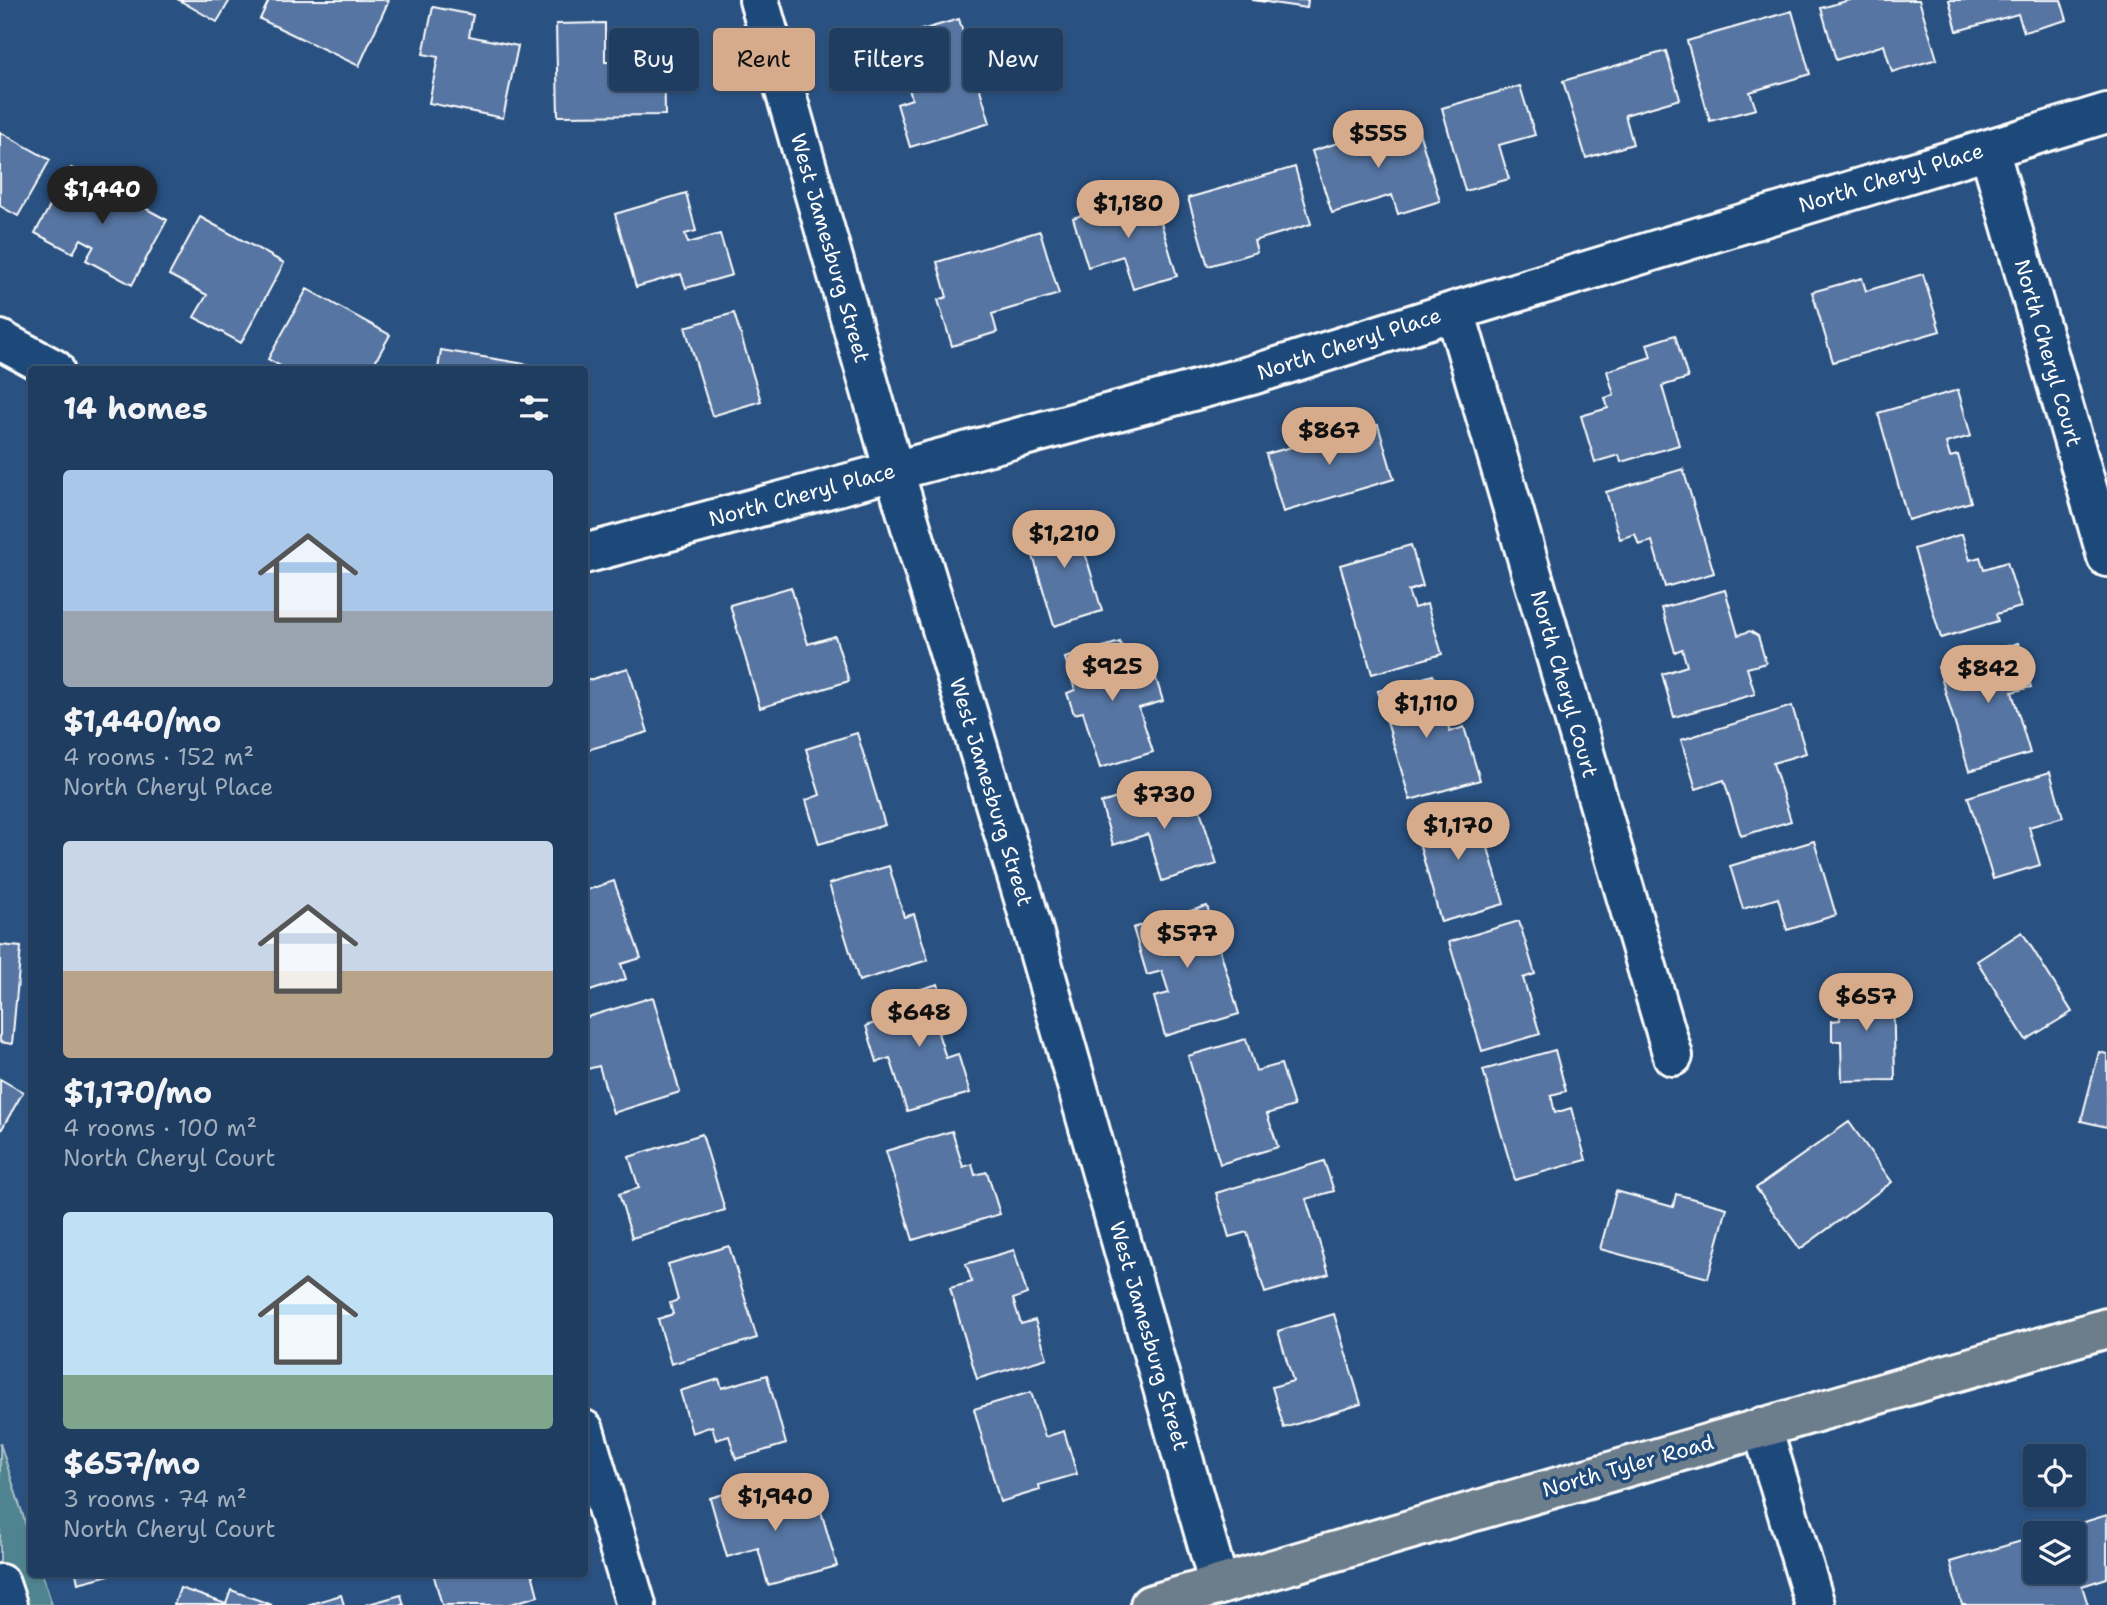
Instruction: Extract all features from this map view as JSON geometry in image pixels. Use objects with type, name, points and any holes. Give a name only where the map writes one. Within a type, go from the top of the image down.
[{"type":"main road","name":"North Tyler Road","points":[[1150,1605],[2107,1328]]},
{"type":"street","name":"West Jamesburg Street","points":[[759,0],[894,471],[1024,899],[1219,1585]]},
{"type":"street","name":"North Cheryl Place","points":[[588,553],[1252,375],[2107,113]]},
{"type":"street","name":"North Cheryl Court","points":[[1989,149],[2107,557]]},
{"type":"street","name":"North Cheryl Court","points":[[1455,311],[1672,1056]]},
{"type":"street","points":[[0,340],[48,366]]},
{"type":"street","points":[[1762,1427],[1815,1605]]},
{"type":"street","points":[[588,1443],[636,1605]]},
{"type":"street","points":[[0,1584],[7,1605]]},
{"type":"green space","points":[[0,1443],[28,1532],[28,1577],[43,1577],[52,1605],[0,1605]]},
{"type":"building","points":[[179,0],[230,0],[217,22]]},
{"type":"building","points":[[269,0],[389,0],[359,66],[260,19]]},
{"type":"building","points":[[1252,0],[1308,0],[1307,8]]},
{"type":"building","points":[[1850,0],[1919,0],[1937,59],[1892,72],[1884,45],[1836,60],[1821,8]]},
{"type":"building","points":[[1949,0],[2061,0],[2067,20],[2024,32],[2018,14],[1957,31]]},
{"type":"building","points":[[433,7],[473,15],[469,36],[518,46],[503,118],[429,103],[438,57],[423,54]]},
{"type":"building","points":[[1792,11],[1810,74],[1750,92],[1756,109],[1710,121],[1687,41]]},
{"type":"building","points":[[959,19],[963,32],[963,91],[980,91],[990,123],[910,147],[897,104],[912,99],[910,91],[949,91],[949,28],[928,28]]},
{"type":"building","points":[[605,23],[605,62],[609,62],[609,91],[665,91],[665,115],[558,116],[556,24]]},
{"type":"building","points":[[1666,51],[1680,99],[1625,115],[1633,144],[1586,158],[1563,81]]},
{"type":"building","points":[[1520,86],[1535,135],[1499,145],[1509,179],[1465,191],[1442,108]]},
{"type":"building","points":[[1415,119],[1440,201],[1398,214],[1392,195],[1332,213],[1312,151]]},
{"type":"building","points":[[0,132],[50,160],[18,216],[0,206]]},
{"type":"building","points":[[1295,167],[1311,224],[1254,241],[1257,252],[1208,266],[1188,198]]},
{"type":"building","points":[[71,168],[167,220],[132,285],[86,260],[94,246],[81,239],[73,253],[35,233]]},
{"type":"building","points":[[686,193],[696,231],[685,234],[688,243],[720,234],[732,275],[686,288],[681,274],[636,287],[615,214]]},
{"type":"building","points":[[1152,193],[1177,276],[1133,289],[1123,256],[1088,267],[1073,218]]},
{"type":"building","points":[[200,217],[284,263],[241,343],[194,317],[207,295],[169,275]]},
{"type":"building","points":[[1040,231],[1059,294],[992,314],[997,332],[952,346],[938,300],[947,297],[937,262]]},
{"type":"building","points":[[1923,274],[1940,331],[1833,362],[1812,292],[1862,278],[1866,291]]},
{"type":"building","points":[[307,289],[390,335],[373,366],[281,366],[268,359]]},
{"type":"building","points":[[734,313],[761,401],[712,416],[685,327]]},
{"type":"building","points":[[1675,335],[1688,378],[1662,386],[1679,445],[1621,462],[1619,455],[1595,462],[1581,416],[1608,408],[1605,398],[1614,395],[1607,371],[1651,357],[1647,344]]},
{"type":"building","points":[[441,350],[537,366],[438,366]]},
{"type":"building","points":[[1958,390],[1971,436],[1946,443],[1950,457],[1958,455],[1971,502],[1908,520],[1878,413]]},
{"type":"building","points":[[1378,425],[1394,479],[1283,512],[1266,454],[1299,445],[1298,440],[1319,433],[1322,442]]},
{"type":"building","points":[[1683,469],[1714,573],[1665,587],[1652,541],[1639,545],[1635,534],[1620,539],[1606,492]]},
{"type":"building","points":[[1074,515],[1102,611],[1054,626],[1025,529]]},
{"type":"building","points":[[1962,534],[1970,560],[1980,557],[1984,569],[2007,562],[2021,607],[1996,614],[1998,621],[1941,638],[1914,549]]},
{"type":"building","points":[[1411,545],[1423,586],[1408,591],[1414,608],[1427,604],[1442,654],[1372,674],[1340,565]]},
{"type":"building","points":[[791,587],[808,644],[835,636],[849,681],[760,708],[730,605]]},
{"type":"building","points":[[1725,590],[1738,635],[1750,631],[1758,636],[1766,663],[1747,668],[1755,694],[1674,717],[1662,674],[1687,666],[1682,649],[1675,652],[1662,608]]},
{"type":"building","points":[[1120,642],[1131,679],[1154,672],[1163,701],[1139,708],[1153,752],[1100,768],[1083,712],[1074,714],[1067,693],[1075,690],[1065,658]]},
{"type":"building","points":[[2018,643],[2031,687],[2012,692],[2030,753],[1969,771],[1938,667]]},
{"type":"building","points":[[628,668],[648,732],[588,750],[588,680]]},
{"type":"building","points":[[1433,675],[1450,732],[1464,727],[1480,780],[1410,800],[1378,691]]},
{"type":"building","points":[[1792,706],[1806,753],[1773,763],[1791,821],[1741,836],[1724,780],[1696,789],[1681,740]]},
{"type":"building","points":[[857,733],[885,825],[819,844],[806,800],[820,795],[806,749]]},
{"type":"building","points":[[2050,772],[2063,817],[2029,827],[2040,865],[1993,879],[1968,797]]},
{"type":"building","points":[[1140,791],[1144,806],[1194,791],[1217,864],[1162,881],[1148,834],[1113,845],[1101,803]]},
{"type":"building","points":[[1475,802],[1504,904],[1441,922],[1413,821]]},
{"type":"building","points":[[1814,841],[1836,915],[1787,930],[1778,898],[1743,909],[1730,866]]},
{"type":"building","points":[[889,866],[904,917],[914,914],[928,960],[859,981],[829,884]]},
{"type":"building","points":[[614,881],[641,958],[621,964],[626,979],[588,992],[588,890]]},
{"type":"building","points":[[1207,906],[1239,1014],[1165,1036],[1154,997],[1169,993],[1162,971],[1147,975],[1133,928]]},
{"type":"building","points":[[1519,921],[1535,974],[1523,978],[1540,1034],[1482,1051],[1449,942]]},
{"type":"building","points":[[2022,932],[2072,1012],[2026,1040],[1977,961]]},
{"type":"building","points":[[0,945],[21,947],[12,1044],[0,1042]]},
{"type":"building","points":[[938,984],[951,1029],[938,1033],[946,1058],[958,1054],[970,1093],[907,1111],[890,1058],[877,1062],[866,1026],[893,1017],[888,999]]},
{"type":"building","points":[[1893,986],[1895,1080],[1842,1081],[1841,1041],[1832,1041],[1832,1021],[1840,1020],[1840,987]]},
{"type":"building","points":[[653,997],[680,1092],[613,1113],[599,1066],[588,1069],[588,1017]]},
{"type":"building","points":[[1246,1039],[1256,1071],[1281,1064],[1294,1106],[1267,1114],[1278,1147],[1220,1164],[1188,1056]]},
{"type":"building","points":[[1555,1050],[1566,1091],[1551,1095],[1555,1113],[1571,1108],[1586,1160],[1515,1180],[1483,1070]]},
{"type":"building","points":[[2099,1052],[2107,1054],[2107,1127],[2081,1121]]},
{"type":"building","points":[[0,1079],[23,1092],[0,1132]]},
{"type":"building","points":[[1849,1122],[1892,1182],[1800,1249],[1756,1188]]},
{"type":"building","points":[[952,1131],[963,1167],[972,1164],[975,1175],[987,1172],[1000,1214],[913,1240],[886,1151]]},
{"type":"building","points":[[702,1134],[725,1210],[632,1238],[619,1194],[639,1188],[629,1157]]},
{"type":"building","points":[[1324,1161],[1334,1191],[1306,1199],[1329,1274],[1265,1293],[1247,1232],[1229,1237],[1216,1193]]},
{"type":"building","points":[[1616,1191],[1673,1207],[1676,1194],[1727,1208],[1708,1278],[1600,1249]]},
{"type":"building","points":[[729,1246],[757,1338],[671,1364],[658,1319],[673,1314],[670,1303],[678,1300],[668,1264]]},
{"type":"building","points":[[1014,1250],[1027,1294],[1013,1299],[1021,1324],[1035,1320],[1047,1358],[977,1379],[950,1288],[972,1282],[966,1264]]},
{"type":"building","points":[[1334,1314],[1361,1404],[1284,1428],[1272,1387],[1293,1381],[1278,1331]]},
{"type":"building","points":[[767,1375],[786,1444],[736,1459],[729,1436],[716,1440],[712,1426],[692,1433],[680,1391],[719,1379],[722,1388]]},
{"type":"building","points":[[1031,1392],[1045,1437],[1064,1431],[1077,1474],[1039,1485],[1040,1490],[1000,1502],[974,1409]]},
{"type":"building","points":[[755,1485],[761,1503],[786,1495],[788,1502],[816,1494],[837,1566],[768,1585],[758,1548],[727,1557],[710,1498]]},
{"type":"building","points":[[2107,1515],[2107,1578],[2082,1586],[2088,1605],[1962,1605],[1950,1562],[2023,1541],[2023,1584],[2086,1584],[2086,1521]]},
{"type":"building","points":[[77,1577],[101,1577],[78,1583]]},
{"type":"building","points":[[434,1577],[533,1577],[538,1596],[507,1605],[442,1605]]},
{"type":"building","points":[[180,1588],[226,1604],[231,1590],[272,1605],[174,1605]]},
{"type":"building","points":[[341,1595],[344,1605],[307,1605]]},
{"type":"building","points":[[401,1595],[404,1605],[365,1605]]}]
